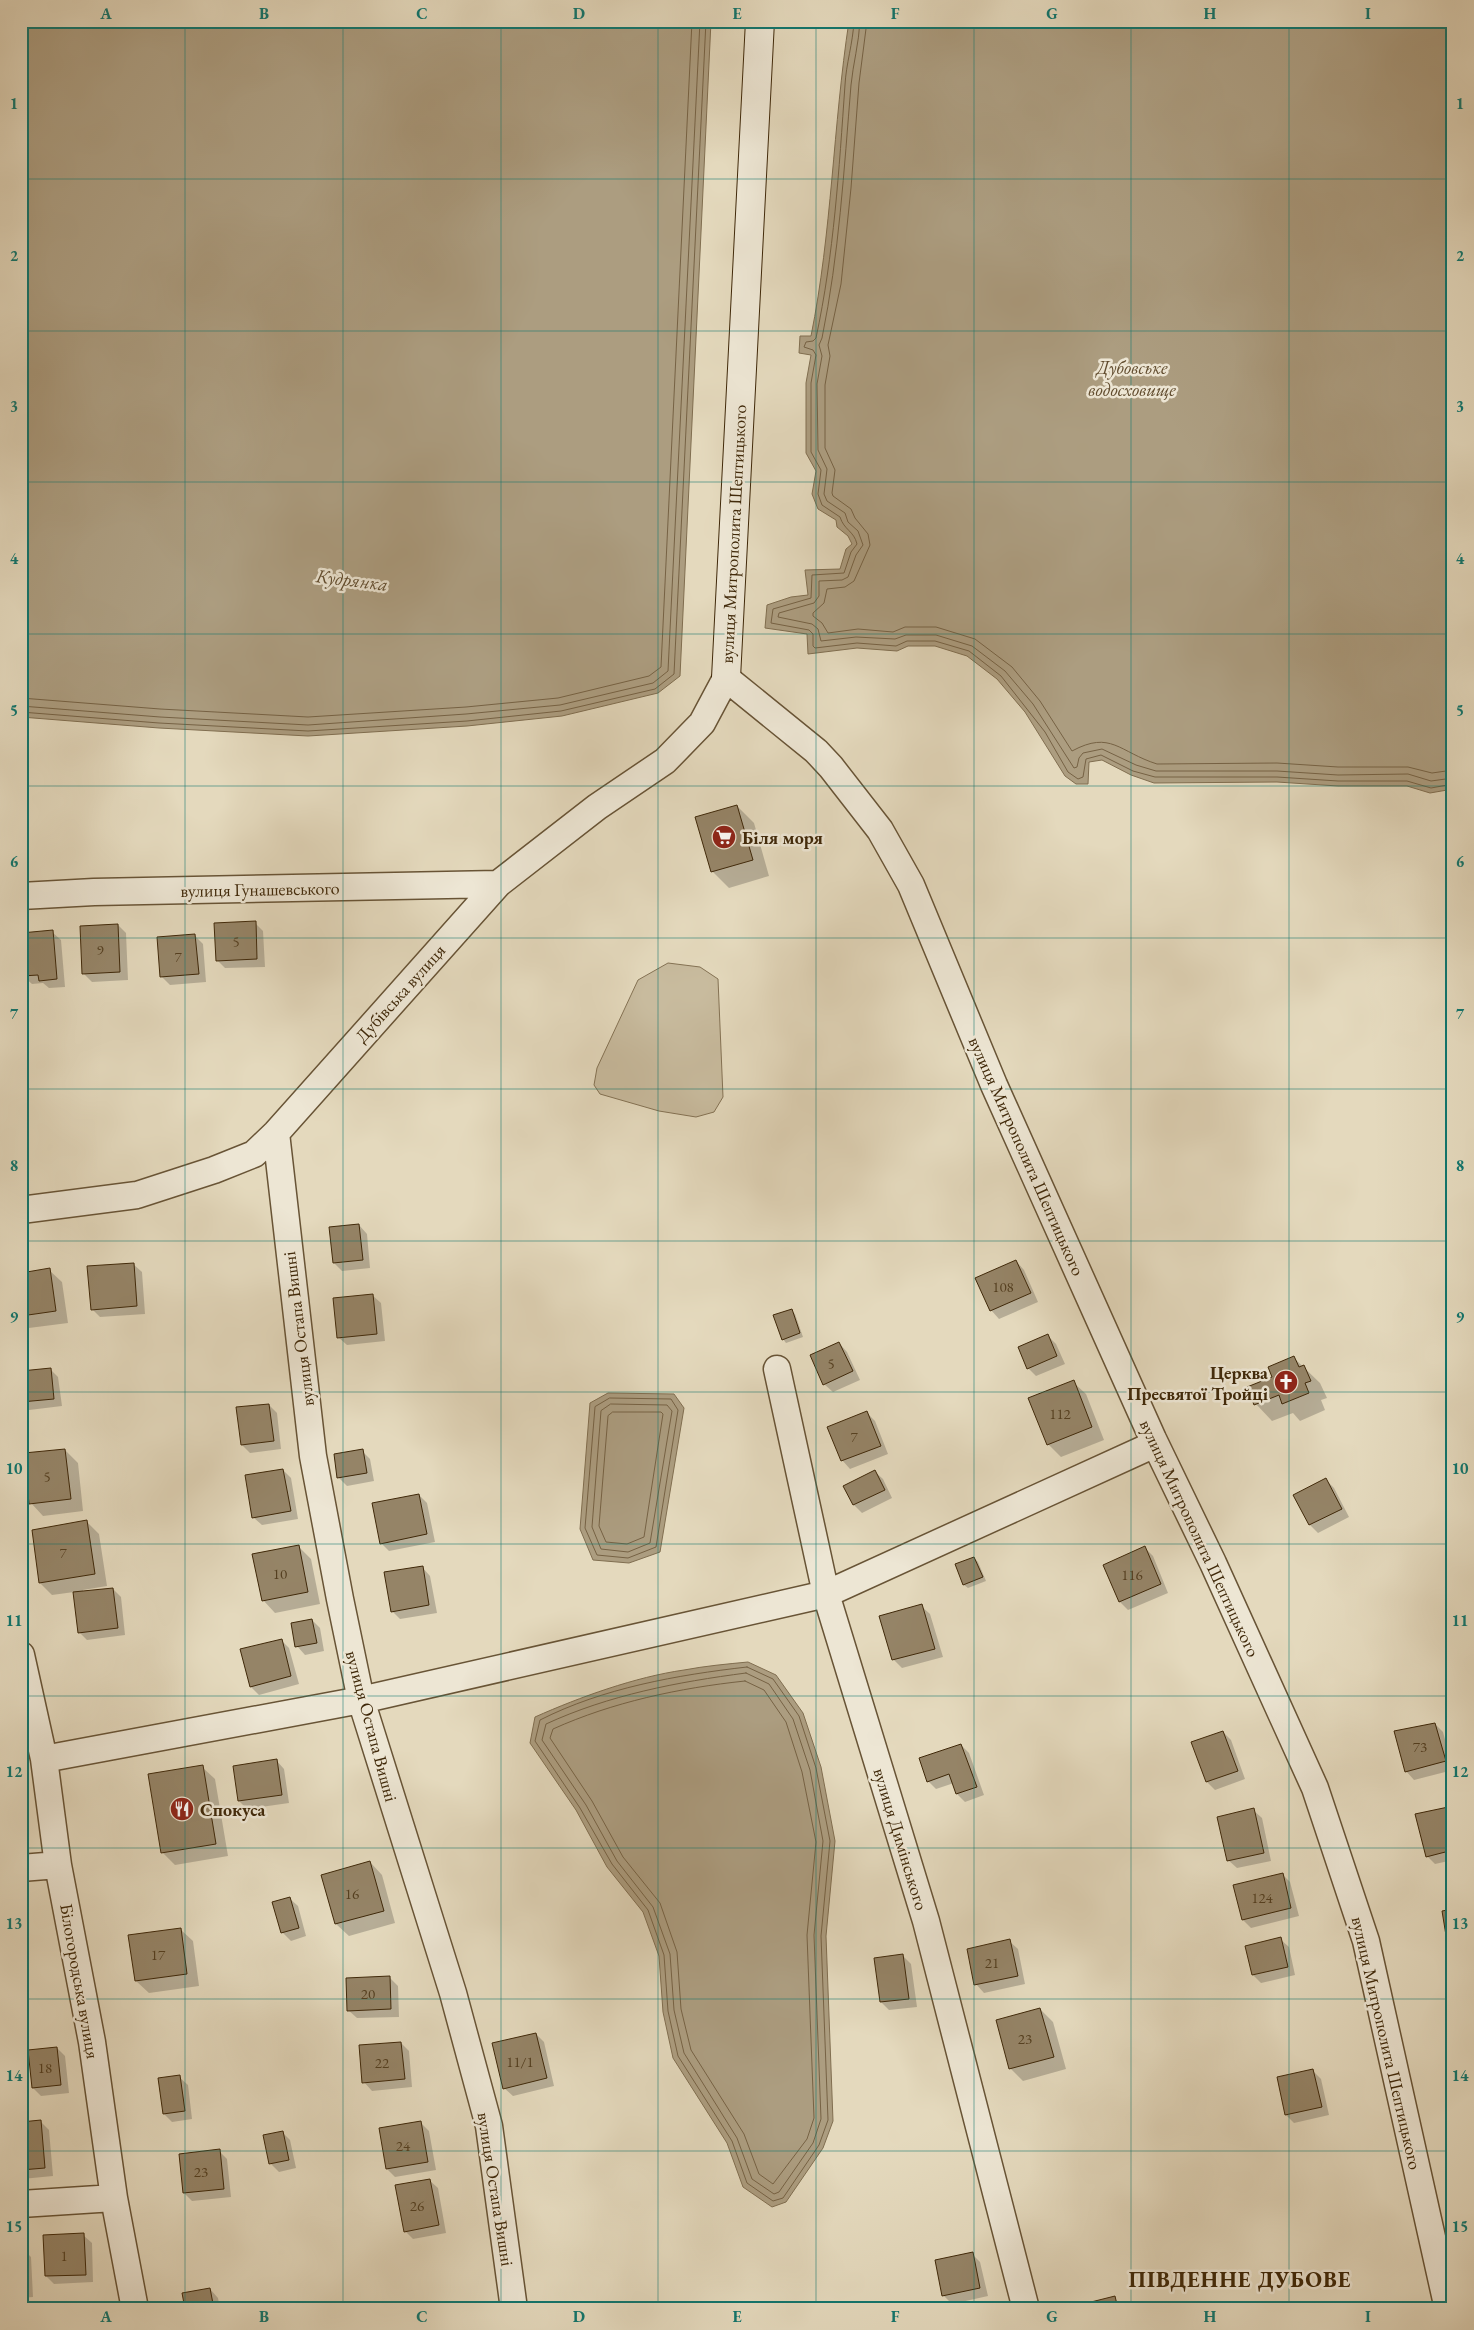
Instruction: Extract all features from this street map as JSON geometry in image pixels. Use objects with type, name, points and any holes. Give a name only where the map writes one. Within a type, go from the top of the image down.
[{"type":"street","name":"вулиця Митрополита Шептицького","points":[[760,21],[726,678],[816,751],[831,767],[880,830],[911,884],[994,1085],[1155,1444],[1213,1563],[1311,1779],[1366,1941],[1448,2309]]},
{"type":"street","name":"Дубівська вулиця","points":[[21,1210],[137,1195],[214,1170],[254,1154],[276,1134],[498,884],[597,807],[665,761],[702,723],[726,678]]},
{"type":"street","name":"вулиця Гунашевського","points":[[21,896],[104,892],[498,884]]},
{"type":"street","name":"вулиця Остапа Вишні","points":[[276,1134],[313,1456],[361,1700],[452,1993],[489,2126],[514,2309]]},
{"type":"street","name":"вулиця Димінського","points":[[777,1369],[826,1594],[926,1921],[1026,2309]]},
{"type":"street","points":[[44,1759],[361,1700],[826,1594],[1155,1444]]},
{"type":"street","name":"Білогородська вулиця","points":[[21,1655],[44,1759],[58,1865],[92,2042],[114,2198],[135,2309]]},
{"type":"street","points":[[21,1868],[58,1865]]},
{"type":"street","points":[[21,2204],[114,2198]]},
{"type":"shaded area","points":[[668,963],[700,967],[718,979],[723,1097],[714,1112],[696,1117],[659,1111],[600,1094],[594,1085],[597,1068],[638,980]]},
{"type":"water","name":"Кудрянка","points":[[21,21],[711,21],[680,676],[658,693],[562,716],[467,726],[308,736],[159,728],[21,717]]},
{"type":"water","name":"Дубовське водосховище","points":[[849,21],[1453,21],[1453,789],[1430,793],[1407,786],[1338,786],[1277,782],[1154,783],[1131,775],[1102,760],[1089,762],[1088,784],[1076,784],[1065,776],[1025,712],[997,679],[967,656],[935,646],[908,646],[897,651],[857,648],[808,654],[807,634],[765,628],[767,605],[791,597],[808,595],[805,570],[840,569],[846,549],[852,544],[848,536],[837,527],[836,520],[818,509],[812,494],[816,471],[806,453],[806,383],[811,355],[799,353],[800,336],[811,336],[824,258],[839,100]]},
{"type":"water","points":[[608,1393],[674,1394],[684,1408],[660,1552],[629,1563],[593,1560],[580,1529],[590,1403]]},
{"type":"water","points":[[748,1662],[776,1675],[803,1713],[821,1767],[835,1841],[826,1936],[833,2121],[823,2148],[786,2202],[772,2207],[743,2187],[727,2143],[673,2058],[663,2012],[659,1956],[643,1912],[607,1867],[576,1810],[530,1743],[535,1717],[570,1702],[646,1677],[708,1666]]},
{"type":"building","points":[[737,805],[753,860],[711,872],[695,817]]},
{"type":"building","points":[[256,921],[257,959],[216,961],[214,923]]},
{"type":"building","points":[[118,924],[120,972],[82,974],[80,926]]},
{"type":"building","points":[[53,930],[57,979],[39,981],[38,975],[22,976],[21,933]]},
{"type":"building","points":[[195,934],[199,974],[160,977],[157,937]]},
{"type":"building","points":[[359,1224],[363,1260],[333,1263],[329,1227]]},
{"type":"building","points":[[1016,1260],[1031,1293],[990,1311],[975,1278]]},
{"type":"building","points":[[134,1263],[137,1306],[91,1310],[87,1266]]},
{"type":"building","points":[[50,1268],[56,1311],[21,1316],[21,1273]]},
{"type":"building","points":[[373,1294],[377,1334],[337,1338],[333,1298]]},
{"type":"building","points":[[792,1309],[800,1333],[782,1340],[773,1315]]},
{"type":"building","points":[[1048,1334],[1057,1356],[1027,1369],[1018,1347]]},
{"type":"building","points":[[839,1342],[853,1371],[823,1385],[810,1355]]},
{"type":"building","points":[[1294,1356],[1299,1367],[1304,1365],[1311,1381],[1305,1383],[1309,1393],[1282,1404],[1279,1395],[1254,1405],[1247,1387],[1272,1377],[1268,1367]]},
{"type":"building","points":[[51,1368],[54,1399],[21,1402],[21,1371]]},
{"type":"building","points":[[1074,1380],[1092,1427],[1047,1445],[1028,1398]]},
{"type":"building","points":[[269,1404],[274,1441],[241,1445],[236,1407]]},
{"type":"building","points":[[867,1411],[881,1446],[841,1461],[827,1427]]},
{"type":"building","points":[[65,1449],[71,1499],[29,1504],[24,1453]]},
{"type":"building","points":[[363,1449],[367,1473],[337,1478],[334,1454]]},
{"type":"building","points":[[283,1469],[291,1511],[252,1518],[245,1475]]},
{"type":"building","points":[[875,1470],[885,1490],[853,1505],[843,1486]]},
{"type":"building","points":[[1326,1478],[1342,1509],[1309,1525],[1293,1495]]},
{"type":"building","points":[[419,1494],[427,1534],[380,1544],[372,1503]]},
{"type":"building","points":[[87,1520],[95,1574],[39,1583],[32,1530]]},
{"type":"building","points":[[299,1545],[308,1592],[262,1601],[252,1554]]},
{"type":"building","points":[[1145,1546],[1161,1584],[1119,1602],[1103,1565]]},
{"type":"building","points":[[974,1557],[983,1577],[963,1585],[955,1564]]},
{"type":"building","points":[[423,1566],[429,1605],[391,1612],[384,1572]]},
{"type":"building","points":[[113,1588],[118,1628],[78,1633],[73,1592]]},
{"type":"building","points":[[922,1604],[935,1649],[892,1660],[879,1616]]},
{"type":"building","points":[[312,1619],[317,1643],[295,1647],[291,1623]]},
{"type":"building","points":[[282,1639],[291,1676],[250,1687],[240,1649]]},
{"type":"building","points":[[1435,1723],[1446,1761],[1405,1772],[1394,1731]]},
{"type":"building","points":[[1223,1731],[1238,1771],[1206,1782],[1191,1742]]},
{"type":"building","points":[[961,1744],[977,1787],[956,1794],[949,1774],[927,1782],[919,1758]]},
{"type":"building","points":[[277,1759],[282,1795],[238,1801],[233,1766]]},
{"type":"building","points":[[203,1765],[216,1844],[161,1853],[148,1774]]},
{"type":"building","points":[[1453,1806],[1453,1850],[1426,1857],[1415,1814]]},
{"type":"building","points":[[1254,1808],[1264,1853],[1227,1861],[1217,1817]]},
{"type":"building","points":[[370,1861],[384,1911],[335,1924],[321,1875]]},
{"type":"building","points":[[1283,1873],[1291,1908],[1242,1920],[1233,1885]]},
{"type":"building","points":[[290,1897],[299,1928],[281,1933],[272,1902]]},
{"type":"building","points":[[1453,1909],[1453,1959],[1450,1960],[1442,1911]]},
{"type":"building","points":[[181,1928],[187,1974],[135,1981],[128,1935]]},
{"type":"building","points":[[1281,1937],[1288,1967],[1252,1975],[1245,1946]]},
{"type":"building","points":[[1010,1939],[1018,1976],[974,1985],[967,1949]]},
{"type":"building","points":[[903,1954],[909,1999],[880,2002],[874,1958]]},
{"type":"building","points":[[390,1976],[391,2009],[347,2011],[346,1978]]},
{"type":"building","points":[[1040,2008],[1054,2057],[1009,2069],[996,2020]]},
{"type":"building","points":[[536,2033],[547,2078],[503,2089],[492,2043]]},
{"type":"building","points":[[401,2042],[405,2079],[362,2083],[359,2045]]},
{"type":"building","points":[[57,2047],[61,2085],[32,2088],[28,2050]]},
{"type":"building","points":[[1313,2069],[1322,2107],[1285,2115],[1277,2077]]},
{"type":"building","points":[[180,2075],[185,2111],[163,2114],[158,2078]]},
{"type":"building","points":[[41,2120],[45,2168],[21,2170],[21,2122]]},
{"type":"building","points":[[421,2121],[428,2162],[386,2169],[379,2128]]},
{"type":"building","points":[[283,2131],[289,2160],[269,2164],[263,2135]]},
{"type":"building","points":[[220,2149],[224,2189],[183,2193],[179,2154]]},
{"type":"building","points":[[430,2179],[439,2225],[404,2232],[395,2185]]},
{"type":"building","points":[[84,2233],[86,2275],[45,2276],[43,2235]]},
{"type":"building","points":[[973,2252],[980,2288],[942,2296],[935,2260]]},
{"type":"building","points":[[210,2288],[214,2309],[185,2309],[182,2293]]},
{"type":"building","points":[[1115,2296],[1118,2309],[1067,2309],[1067,2308]]},
{"type":"place","name":"Біля моря","points":[[724,837]]},
{"type":"place","name":"Церква Пресвятої Тройці","points":[[1286,1382]]},
{"type":"place","name":"Спокуса","points":[[182,1809]]},
{"type":"district","name":"ПІВДЕННЕ ДУБОВЕ","points":[[1240,2279]]}]
